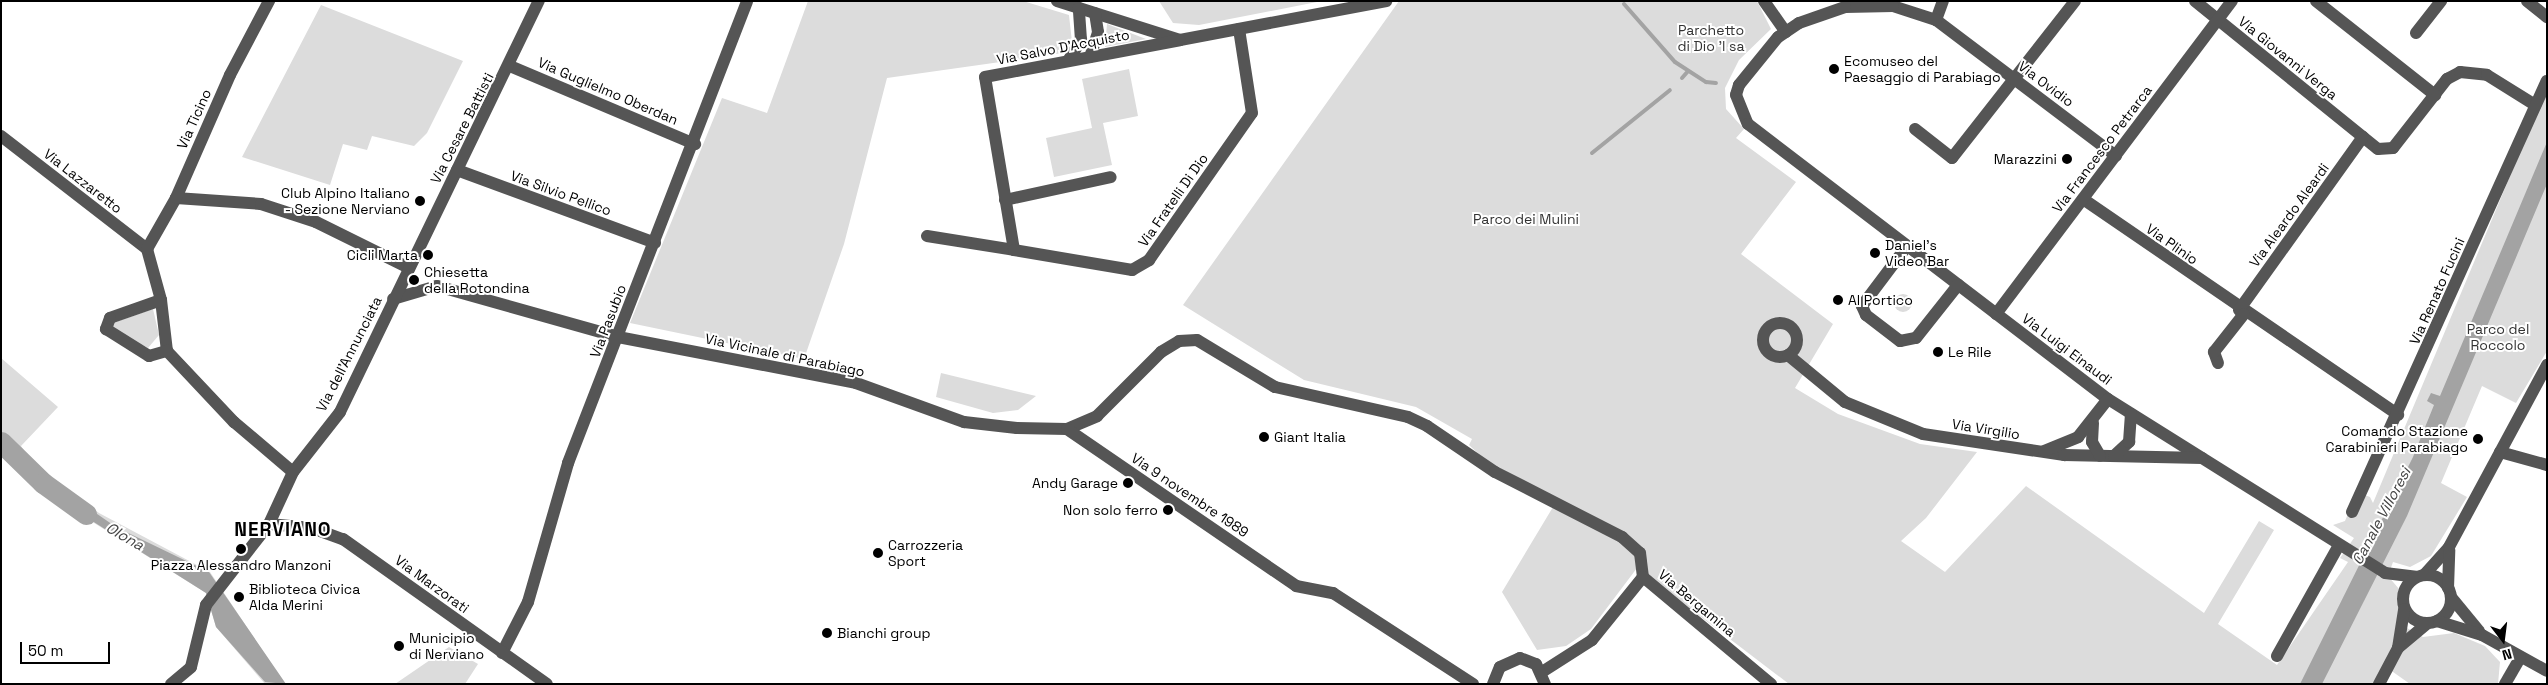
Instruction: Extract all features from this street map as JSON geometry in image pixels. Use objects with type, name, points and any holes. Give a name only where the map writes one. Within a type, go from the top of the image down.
[{"type":"street","name":"Via Ticino","points":[[147,249],[176,198],[230,75],[269,1]]},
{"type":"street","name":"Via Cesare Battisti","points":[[409,268],[510,66],[539,1]]},
{"type":"street","name":"Via Pasubio","points":[[502,653],[528,602],[568,463],[695,144],[747,1]]},
{"type":"street","points":[[1057,1],[1180,40],[1386,1]]},
{"type":"street","points":[[1764,1],[1786,32]]},
{"type":"street","points":[[1936,20],[1943,1]]},
{"type":"street","points":[[1915,129],[1952,158],[2074,1]]},
{"type":"street","name":"Via Giovanni Verga","points":[[2195,1],[2378,149],[2394,148],[2453,74],[2474,72],[2493,78],[2535,105]]},
{"type":"street","name":"Via Francesco Petrarca","points":[[1996,314],[2232,1]]},
{"type":"street","points":[[2316,1],[2435,95]]},
{"type":"street","points":[[2416,33],[2441,1]]},
{"type":"street","points":[[2527,1],[2547,17]]},
{"type":"street","name":"Via Ovidio","points":[[1748,124],[1737,106],[1739,85],[1786,32],[1822,13],[1851,4],[1893,6],[1936,20],[2116,156]]},
{"type":"street","points":[[1068,61],[1081,40],[1079,8]]},
{"type":"street","points":[[1090,57],[1098,32],[1095,13]]},
{"type":"street","name":"Via Fratelli Di Dio","points":[[1014,250],[1132,270],[1149,260],[1252,113],[1254,105],[1239,29]]},
{"type":"street","name":"Via Salvo D'Acquisto","points":[[1014,250],[985,77],[1180,40]]},
{"type":"street","name":"Via Guglielmo Oberdan","points":[[510,66],[695,144]]},
{"type":"street","name":"Via Renato Fucini","points":[[2352,512],[2398,415],[2547,81]]},
{"type":"street","name":"Via Luigi Einaudi","points":[[1748,124],[2130,414],[2385,573],[2420,576]]},
{"type":"street","name":"Via Lazzaretto","points":[[1,136],[147,249]]},
{"type":"street","name":"Via Aleardo Aleardi","points":[[2242,312],[2363,137]]},
{"type":"street","name":"Via Silvio Pellico","points":[[457,170],[655,243]]},
{"type":"street","points":[[1005,200],[1111,177]]},
{"type":"street","points":[[176,198],[260,204],[316,222],[409,268]]},
{"type":"street","name":"Via Plinio","points":[[2083,199],[2242,312],[2398,415]]},
{"type":"street","points":[[927,236],[1014,250]]},
{"type":"street","points":[[1907,246],[1862,306],[1866,316],[1900,341],[1916,338],[1958,285]]},
{"type":"street","points":[[147,249],[161,300],[167,352],[234,422],[292,472]]},
{"type":"street","name":"Via dell'Annunciata","points":[[269,524],[292,472],[340,412],[409,268]]},
{"type":"street","name":"Via Vicinale di Parabiago","points":[[393,299],[437,286],[618,337],[856,384],[964,422],[1067,429],[1097,416],[1161,352],[1178,341],[1197,340],[1275,387],[1399,415],[1427,426],[1495,472],[1622,537],[1640,553],[1643,577]]},
{"type":"street","points":[[161,300],[110,318],[106,329],[149,356],[167,352]]},
{"type":"street","points":[[2218,363],[2214,352],[2242,312]]},
{"type":"street","name":"Via Virgilio","points":[[1788,355],[1822,387],[1875,418],[1922,434],[2037,452],[2100,456],[2202,458]]},
{"type":"street","points":[[2379,684],[2398,648],[2403,591],[2449,547],[2547,365]]},
{"type":"street","points":[[2037,452],[2069,442],[2093,423],[2108,399]]},
{"type":"street","points":[[2114,456],[2129,442],[2130,414]]},
{"type":"street","points":[[2093,423],[2092,442],[2100,456]]},
{"type":"street","name":"Via 9 novembre 1989","points":[[1067,429],[1296,586],[1333,592],[1472,684]]},
{"type":"street","points":[[2500,452],[2547,465]]},
{"type":"street","points":[[171,684],[191,667],[206,605],[269,524]]},
{"type":"street","name":"Via Marzorati","points":[[269,524],[322,531],[343,539],[547,684]]},
{"type":"street","points":[[2398,648],[2450,607],[2449,547]]},
{"type":"street","points":[[2277,656],[2344,549]]},
{"type":"street","name":"Via Luigi Einaudi","points":[[2385,573],[2403,605]]},
{"type":"street","points":[[2420,576],[2443,580],[2450,593],[2482,635]]},
{"type":"street","name":"Via Bergamina","points":[[1544,678],[1592,640],[1643,577],[1771,684]]},
{"type":"street","points":[[2403,605],[2418,622],[2432,622],[2482,635],[2520,658],[2547,671]]},
{"type":"street","points":[[2505,684],[2520,658]]},
{"type":"street","points":[[1493,684],[1500,667],[1513,659],[1529,660],[1544,678]]},
{"type":"green space","points":[[808,1],[1023,1],[1069,15],[1072,42],[1063,53],[887,78],[844,244],[804,359],[630,323],[722,98],[767,113]]},
{"type":"green space","points":[[1159,1],[1322,1],[1199,25],[1173,23]]},
{"type":"green space","name":"Parco dei Mulini","points":[[1399,1],[1757,1],[1771,29],[1739,60],[1725,88],[1726,109],[1744,129],[1736,138],[1796,182],[1741,254],[1833,324],[1795,388],[1838,414],[1920,444],[1977,452],[1926,518],[1901,541],[1945,572],[2026,486],[2204,613],[2259,521],[2274,530],[2218,624],[2277,665],[2348,562],[2340,558],[2354,538],[2333,525],[2345,521],[2357,492],[2370,497],[2373,503],[2547,88],[2547,351],[2516,403],[2482,386],[2441,483],[2467,497],[2431,556],[2410,567],[2393,562],[2388,576],[2405,596],[2407,628],[2423,637],[2454,633],[2485,646],[2500,662],[2498,684],[2410,684],[2386,667],[2376,684],[1789,684],[1637,568],[1591,629],[1566,646],[1537,650],[1502,592],[1556,502],[1483,458],[1469,445],[1472,439],[1416,407],[1304,380],[1183,305]]},
{"type":"green space","points":[[321,5],[463,61],[427,133],[414,146],[372,136],[367,150],[343,144],[330,185],[242,157]]},
{"type":"green space","points":[[1107,24],[1146,39],[1105,47]]},
{"type":"green space","points":[[1129,69],[1138,116],[1103,123],[1112,165],[1054,177],[1046,138],[1092,128],[1082,79]]},
{"type":"green space","points":[[1899,294],[1907,294],[1912,299],[1910,310],[1899,312],[1894,307],[1894,299]]},
{"type":"green space","points":[[153,309],[159,335],[148,348],[112,329],[113,323]]},
{"type":"green space","points":[[1,358],[58,407],[21,446],[35,467],[99,513],[210,572],[285,684],[265,684],[216,627],[206,593],[51,496],[1,453]]},
{"type":"green space","points":[[941,373],[1036,396],[1018,410],[993,413],[936,397]]},
{"type":"green space","points":[[449,647],[478,664],[465,684],[395,684]]},
{"type":"water","points":[[2547,142],[2547,184],[2407,516],[2322,684],[2300,684],[2413,457],[2434,405],[2427,401],[2431,393],[2440,396]]},
{"type":"water","points":[[1,435],[58,487],[116,527],[209,572],[286,684],[265,682],[216,627],[206,593],[89,519],[12,455],[1,452]]},
{"type":"waterway","points":[[1624,4],[1675,62],[1706,82],[1716,83]]},
{"type":"waterway","points":[[1682,78],[1688,71]]},
{"type":"waterway","points":[[1592,153],[1670,90]]},
{"type":"waterway","name":"Olona","points":[[1,442],[43,483],[86,514]]},
{"type":"place","name":"Ecomuseo del Paesaggio di Parabiago","points":[[1834,69]]},
{"type":"place","name":"Marazzini","points":[[2067,159]]},
{"type":"place","name":"Club Alpino Italiano - Sezione Nerviano","points":[[420,201]]},
{"type":"place","name":"Daniel's Video Bar","points":[[1875,253]]},
{"type":"place","name":"Cicli Marta","points":[[428,255]]},
{"type":"place","name":"Chiesetta della Rotondina","points":[[414,280]]},
{"type":"place","name":"Al Portico","points":[[1838,300]]},
{"type":"place","name":"Le Rile","points":[[1938,352]]},
{"type":"place","name":"Giant Italia","points":[[1264,437]]},
{"type":"place","name":"Comando Stazione Carabinieri Parabiago","points":[[2478,439]]},
{"type":"place","name":"Andy Garage","points":[[1128,483]]},
{"type":"place","name":"Non solo ferro","points":[[1168,510]]},
{"type":"place","name":"Piazza Alessandro Manzoni","points":[[241,549]]},
{"type":"place","name":"Carrozzeria Sport","points":[[878,553]]},
{"type":"place","name":"Biblioteca Civica Alda Merini","points":[[239,597]]},
{"type":"place","name":"Bianchi group","points":[[827,633]]},
{"type":"place","name":"Municipio di Nerviano","points":[[399,646]]},
{"type":"district","name":"NERVIANO","points":[[283,530]]},
{"type":"park label","name":"Parchetto di Dio 'l sa","points":[[1711,38]]},
{"type":"park label","name":"Parco del Roccolo","points":[[2498,338]]},
{"type":"water label","name":"Canale Villoresi","points":[[2381,516]]}]
